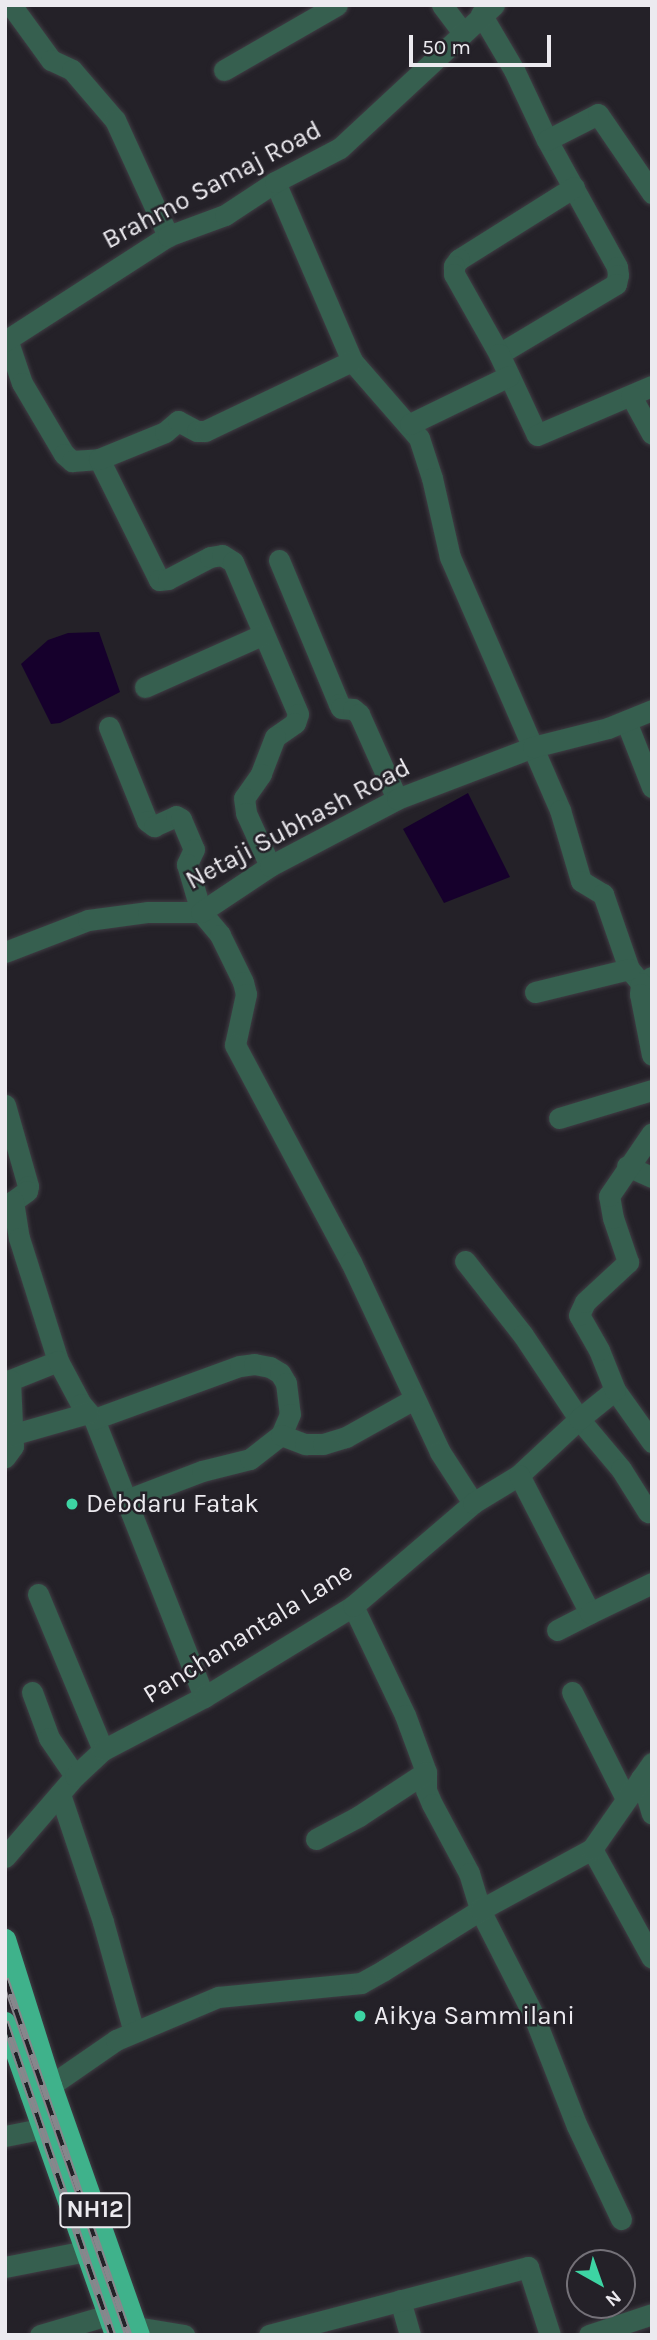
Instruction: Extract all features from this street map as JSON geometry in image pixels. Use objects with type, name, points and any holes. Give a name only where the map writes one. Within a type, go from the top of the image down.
[{"type":"highway","name":"NH12","points":[[5,1939],[51,2085],[138,2331]]},
{"type":"highway","name":"NH12","points":[[5,2022],[45,2128],[111,2325]]},
{"type":"street","points":[[11,5],[51,60],[72,70],[115,120],[168,236]]},
{"type":"street","points":[[224,70],[337,5]]},
{"type":"street","points":[[442,5],[463,33]]},
{"type":"street","points":[[487,10],[547,140],[617,267],[615,284],[499,354]]},
{"type":"street","name":"Brahmo Samaj Road","points":[[6,340],[168,236],[225,215],[275,183],[340,148],[487,10]]},
{"type":"street","points":[[547,140],[598,114],[652,193]]},
{"type":"street","points":[[275,183],[352,361],[410,424],[419,438],[432,478],[450,557],[560,810],[581,881],[603,894],[641,976],[652,1055]]},
{"type":"street","points":[[574,187],[454,266],[458,283],[499,354],[537,435],[652,386]]},
{"type":"street","points":[[6,340],[22,383],[64,454],[72,461],[99,459],[159,435],[178,421],[197,431],[205,431],[352,361]]},
{"type":"street","points":[[410,424],[509,376]]},
{"type":"street","points":[[631,396],[652,434]]},
{"type":"street","points":[[99,459],[153,574],[159,580],[168,579],[210,557],[222,555],[233,562],[261,635],[298,714],[295,723],[275,737],[261,774],[244,798],[246,813],[270,866]]},
{"type":"street","points":[[279,560],[339,704],[345,710],[353,709],[359,714],[397,799]]},
{"type":"street","points":[[145,687],[261,635]]},
{"type":"street","name":"Netaji Subhash Road","points":[[5,952],[88,920],[148,912],[201,912],[270,866],[397,799],[533,747],[626,721],[652,710]]},
{"type":"street","points":[[626,721],[652,787]]},
{"type":"street","points":[[109,727],[147,821],[155,826],[176,816],[181,819],[194,849],[187,864],[201,912],[220,935],[246,994],[235,1045],[351,1262],[440,1452],[474,1503]]},
{"type":"street","points":[[535,992],[641,976]]},
{"type":"street","points":[[559,1118],[652,1090]]},
{"type":"street","points":[[5,1105],[28,1185],[27,1191],[13,1201],[19,1238],[58,1360],[91,1416],[204,1697]]},
{"type":"street","points":[[652,1133],[609,1196],[613,1218],[628,1262],[585,1302],[579,1315],[599,1350],[615,1391],[652,1442]]},
{"type":"street","points":[[627,1166],[652,1177]]},
{"type":"street","points":[[465,1261],[523,1335],[579,1419],[621,1469],[649,1512]]},
{"type":"street","points":[[5,1457],[13,1446],[10,1380],[58,1360]]},
{"type":"street","points":[[11,1435],[91,1416],[240,1366],[254,1364],[270,1367],[280,1373],[286,1383],[290,1414],[281,1435],[250,1459],[202,1471],[126,1500]]},
{"type":"street","name":"Panchanantala Lane","points":[[5,1857],[75,1776],[103,1750],[204,1697],[353,1606],[474,1503],[519,1475],[579,1419],[615,1391]]},
{"type":"street","points":[[281,1435],[306,1444],[335,1440],[358,1431],[414,1399]]},
{"type":"street","points":[[519,1475],[590,1613]]},
{"type":"street","points":[[557,1630],[652,1583]]},
{"type":"street","points":[[38,1594],[103,1750]]},
{"type":"street","points":[[353,1606],[405,1715],[426,1772],[426,1790],[468,1873],[480,1910],[533,2014],[577,2126],[621,2220]]},
{"type":"street","points":[[32,1692],[49,1738],[75,1776]]},
{"type":"street","points":[[572,1692],[626,1799]]},
{"type":"street","points":[[30,2094],[51,2085],[90,2055],[134,2032],[218,1997],[360,1983],[480,1910],[592,1849],[646,1770]]},
{"type":"street","points":[[646,1770],[652,1813]]},
{"type":"street","points":[[316,1839],[359,1816],[426,1772]]},
{"type":"street","points":[[60,1794],[103,1922],[134,2032]]},
{"type":"street","points":[[592,1849],[652,1958]]},
{"type":"street","points":[[5,2136],[45,2128]]},
{"type":"street","points":[[5,2267],[86,2251]]},
{"type":"street","points":[[269,2335],[528,2267],[550,2335]]},
{"type":"street","points":[[400,2300],[410,2335]]},
{"type":"street","points":[[589,2335],[652,2314]]},
{"type":"street","points":[[40,2335],[111,2325]]},
{"type":"street","points":[[138,2331],[184,2335]]},
{"type":"shaded area","points":[[99,632],[120,692],[60,723],[51,724],[21,664],[48,640],[68,633]]},
{"type":"shaded area","points":[[468,793],[510,877],[444,903],[403,829]]},
{"type":"railway","points":[[5,1979],[128,2335]]},
{"type":"railway","points":[[5,2022],[112,2335]]},
{"type":"place","name":"Debdaru Fatak","points":[[72,1504]]},
{"type":"place","name":"Aikya Sammilani","points":[[360,2016]]}]
